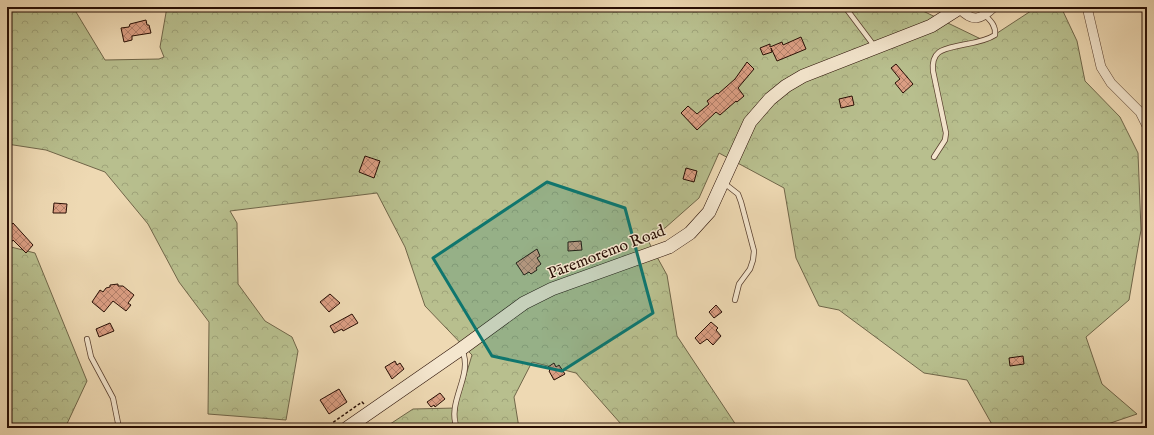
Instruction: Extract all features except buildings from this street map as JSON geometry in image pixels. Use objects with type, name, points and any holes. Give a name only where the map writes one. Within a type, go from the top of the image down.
[{"type":"street","points":[[960,8],[971,18],[975,18],[985,15],[994,7]]},
{"type":"street","points":[[1087,7],[1101,67],[1111,83],[1140,112],[1147,126]]},
{"type":"street","name":"Pāremoremo Road","points":[[347,428],[461,349],[524,303],[552,289],[669,247],[690,233],[709,212],[724,183],[750,122],[770,99],[786,86],[803,76],[931,26],[960,8]]},
{"type":"lane","points":[[845,7],[876,48]]},
{"type":"lane","points":[[934,157],[944,140],[946,133],[933,71],[932,64],[934,58],[938,53],[947,48],[977,42],[995,35],[996,29],[985,15]]},
{"type":"lane","points":[[724,183],[738,194],[754,251],[750,269],[739,284],[735,300]]},
{"type":"lane","points":[[87,339],[91,356],[112,398],[119,428]]},
{"type":"lane","points":[[457,428],[455,416],[457,395],[465,369],[465,358],[461,349]]},
{"type":"highlighted area","points":[[547,182],[625,208],[653,313],[562,371],[492,356],[433,258]]},
{"type":"green space","points":[[7,7],[73,7],[105,60],[159,59],[164,57],[160,47],[167,7],[927,7],[923,11],[985,41],[1037,7],[1061,7],[1077,41],[1085,81],[1120,117],[1138,153],[1141,230],[1129,300],[1086,337],[1102,384],[1137,414],[1096,428],[994,428],[967,380],[924,373],[839,310],[819,306],[796,258],[784,188],[719,153],[699,198],[665,228],[646,237],[667,275],[677,336],[738,428],[623,428],[576,373],[532,362],[514,397],[519,428],[384,428],[413,409],[456,408],[472,355],[425,306],[405,247],[377,193],[230,211],[237,223],[238,284],[265,321],[292,337],[298,351],[286,420],[208,414],[209,322],[179,282],[148,224],[105,172],[46,150],[7,144]]},
{"type":"green space","points":[[7,246],[35,253],[87,381],[65,428],[7,428]]}]
